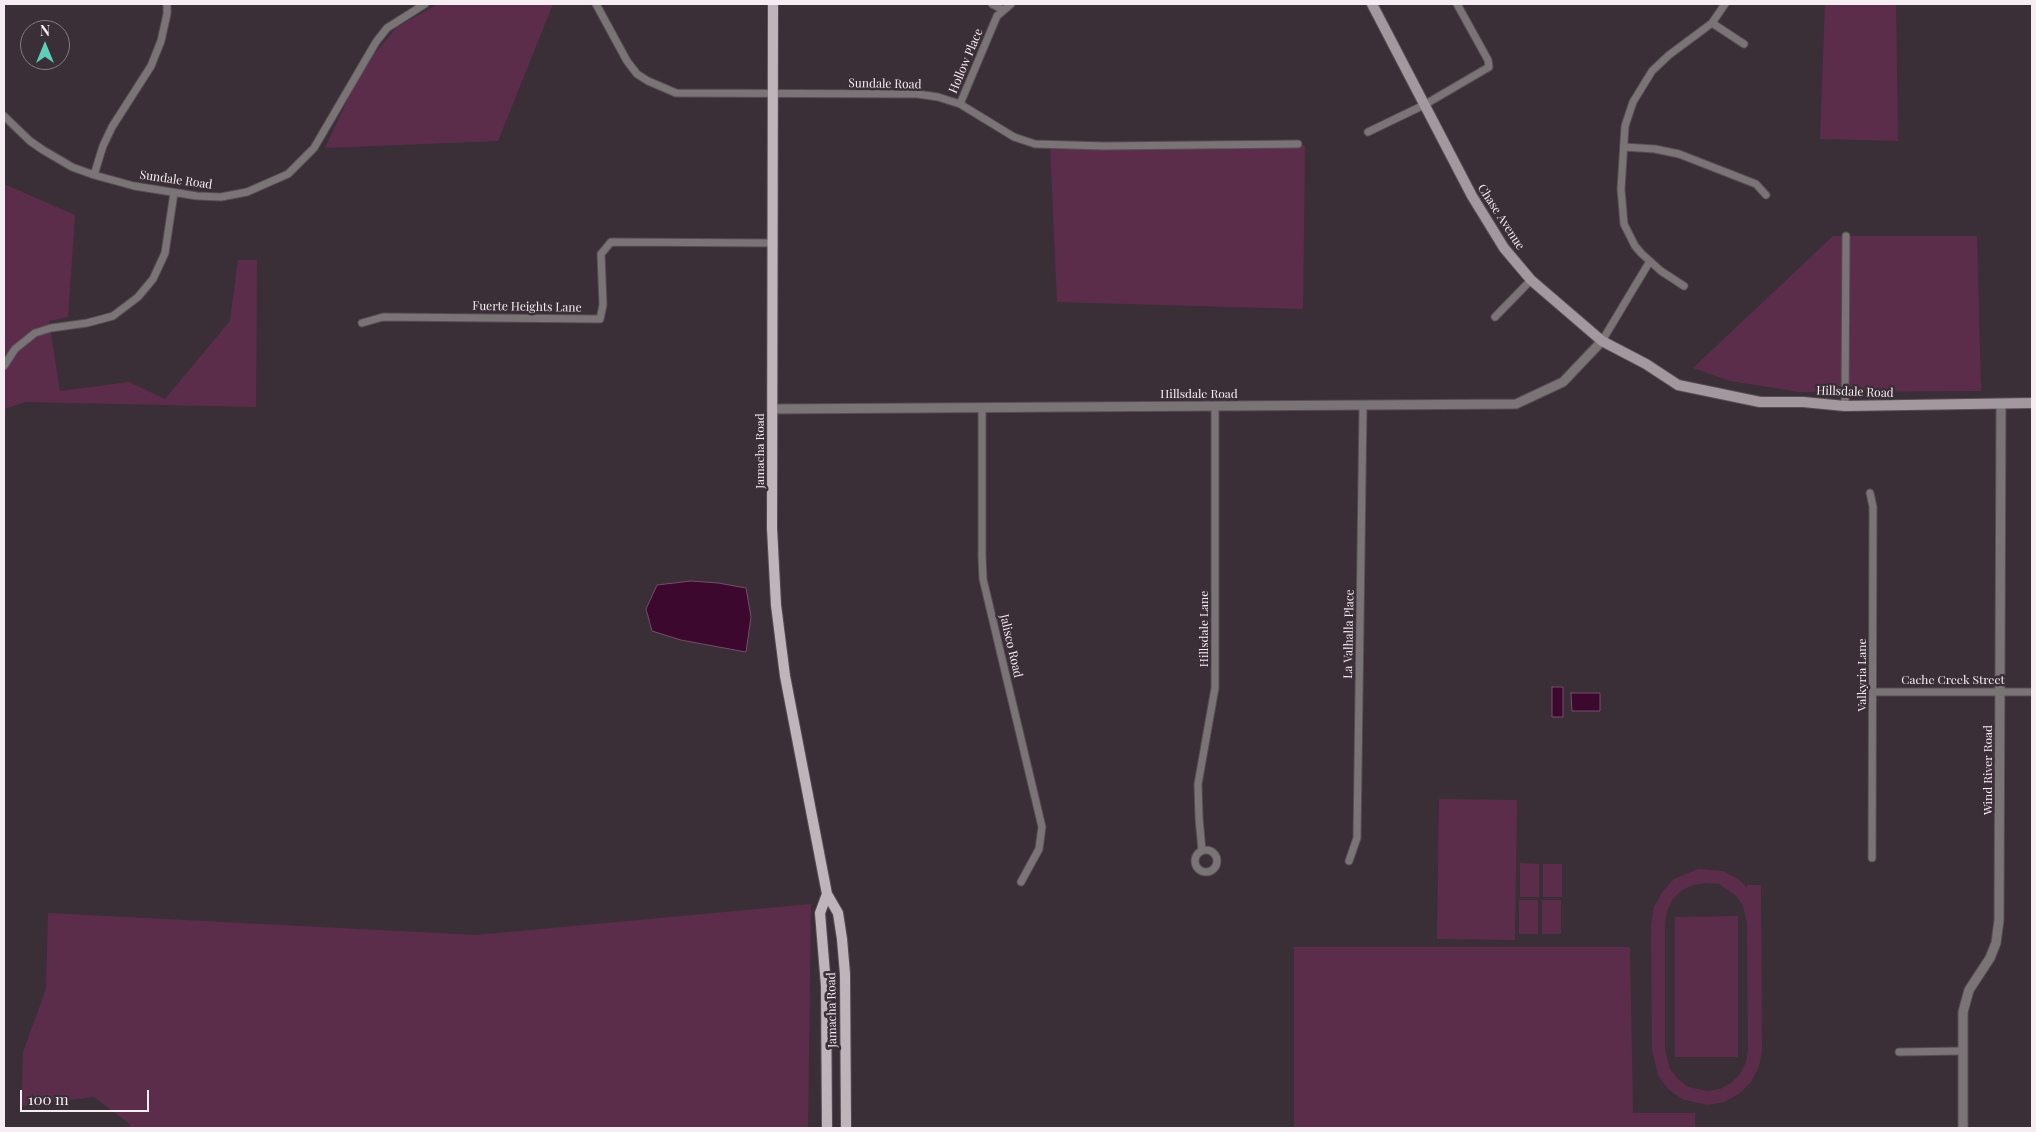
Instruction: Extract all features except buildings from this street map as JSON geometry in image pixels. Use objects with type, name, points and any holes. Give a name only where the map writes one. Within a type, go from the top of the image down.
[{"type":"main road","name":"Jamacha Road","points":[[772,4],[772,528],[776,604],[785,676],[827,894],[838,913],[845,974],[846,1128]]},
{"type":"main road","name":"Chase Avenue","points":[[1372,4],[1472,196],[1504,248],[1531,280],[1602,341],[1646,364],[1678,385]]},
{"type":"main road","name":"Hillsdale Road","points":[[1678,385],[1760,402],[1803,402],[1845,406],[2032,403]]},
{"type":"main road","name":"Jamacha Road","points":[[827,894],[820,914],[826,986],[827,1128]]},
{"type":"street","points":[[94,175],[103,146],[112,127],[151,66],[161,41],[168,14],[168,4]]},
{"type":"street","name":"Sundale Road","points":[[4,116],[30,142],[72,167],[94,175],[134,186],[174,193],[221,197],[248,192],[288,174],[314,148],[376,42],[387,28],[425,4]]},
{"type":"street","name":"Sundale Road","points":[[596,4],[627,61],[637,74],[676,93],[771,95],[917,94],[960,104],[1014,137],[1035,144],[1098,146],[1298,144]]},
{"type":"street","points":[[992,4],[1003,10]]},
{"type":"street","name":"Hollow Place","points":[[960,104],[997,16],[1011,4]]},
{"type":"street","points":[[1368,132],[1424,105],[1489,68],[1488,60],[1457,4]]},
{"type":"street","points":[[1684,286],[1650,261],[1635,246],[1624,224],[1621,189],[1628,114],[1644,81],[1660,63],[1712,24],[1725,4]]},
{"type":"street","points":[[1712,24],[1744,44]]},
{"type":"street","points":[[1624,147],[1655,149],[1679,154],[1756,184],[1766,195]]},
{"type":"street","points":[[4,366],[15,349],[35,333],[113,316],[138,297],[153,279],[165,254],[174,193]]},
{"type":"street","points":[[1845,406],[1846,236]]},
{"type":"street","name":"Fuerte Heights Lane","points":[[362,323],[383,316],[600,319],[603,305],[600,261],[604,248],[611,242],[773,243]]},
{"type":"street","points":[[1602,341],[1650,261]]},
{"type":"street","points":[[1496,317],[1531,280]]},
{"type":"street","name":"Hillsdale Road","points":[[773,409],[1516,404],[1563,382],[1602,341]]},
{"type":"street","name":"Wind River Road","points":[[1962,1128],[1962,1012],[1969,990],[1990,958],[1996,943],[1999,920],[2001,404]]},
{"type":"street","name":"La Valhalla Place","points":[[1349,861],[1357,838],[1363,406]]},
{"type":"street","name":"Hillsdale Lane","points":[[1202,850],[1198,784],[1214,688],[1214,407]]},
{"type":"street","name":"Jalisco Road","points":[[982,408],[982,556],[984,579],[1042,827],[1039,849],[1022,882]]},
{"type":"street","name":"Valkyria Lane","points":[[1870,494],[1873,508],[1874,692],[1872,858]]},
{"type":"street","name":"Cache Creek Street","points":[[1874,692],[2032,692]]},
{"type":"street","points":[[1899,1052],[1962,1051]]},
{"type":"shaded area","points":[[438,4],[553,4],[498,141],[325,148],[363,67],[397,27]]},
{"type":"shaded area","points":[[1825,4],[1896,4],[1898,141],[1820,139]]},
{"type":"shaded area","points":[[1050,145],[1305,145],[1303,309],[1057,302]]},
{"type":"shaded area","points":[[4,184],[75,215],[68,317],[49,321],[60,391],[129,382],[165,399],[230,321],[238,260],[257,260],[256,407],[26,402],[4,409]]},
{"type":"shaded area","points":[[1833,236],[1977,236],[1981,391],[1799,392],[1730,381],[1693,368]]},
{"type":"shaded area","points":[[691,581],[746,588],[751,617],[746,652],[681,640],[652,631],[646,609],[657,585]]},
{"type":"shaded area","points":[[1552,687],[1563,687],[1563,717],[1552,717]]},
{"type":"shaded area","points":[[1571,693],[1600,693],[1600,711],[1572,711]]},
{"type":"shaded area","points":[[1439,799],[1517,800],[1515,940],[1437,939]]},
{"type":"shaded area","points":[[1520,863],[1539,864],[1539,897],[1520,897]]},
{"type":"shaded area","points":[[1543,864],[1562,864],[1562,897],[1543,897]]},
{"type":"shaded area","points":[[1698,869],[1723,871],[1738,879],[1747,887],[1747,885],[1761,885],[1762,1050],[1759,1067],[1751,1082],[1739,1094],[1724,1102],[1707,1105],[1682,1099],[1668,1089],[1658,1075],[1652,1050],[1651,924],[1654,907],[1662,892],[1674,879]],"holes":[[[1719,884],[1735,895],[1743,905],[1747,923],[1748,1050],[1746,1062],[1740,1074],[1731,1083],[1720,1089],[1707,1091],[1688,1087],[1678,1079],[1670,1069],[1665,1050],[1665,924],[1667,911],[1673,899],[1682,890],[1693,885]]]},
{"type":"shaded area","points":[[1519,900],[1538,900],[1538,934],[1519,934]]},
{"type":"shaded area","points":[[1542,900],[1561,900],[1561,934],[1542,934]]},
{"type":"shaded area","points":[[811,904],[808,1128],[129,1128],[130,1124],[94,1097],[21,1106],[23,1052],[46,989],[48,913],[476,935]]},
{"type":"shaded area","points":[[1738,916],[1738,1057],[1675,1057],[1675,917]]},
{"type":"shaded area","points":[[1294,947],[1630,947],[1633,1113],[1695,1113],[1695,1128],[1294,1128]]}]
